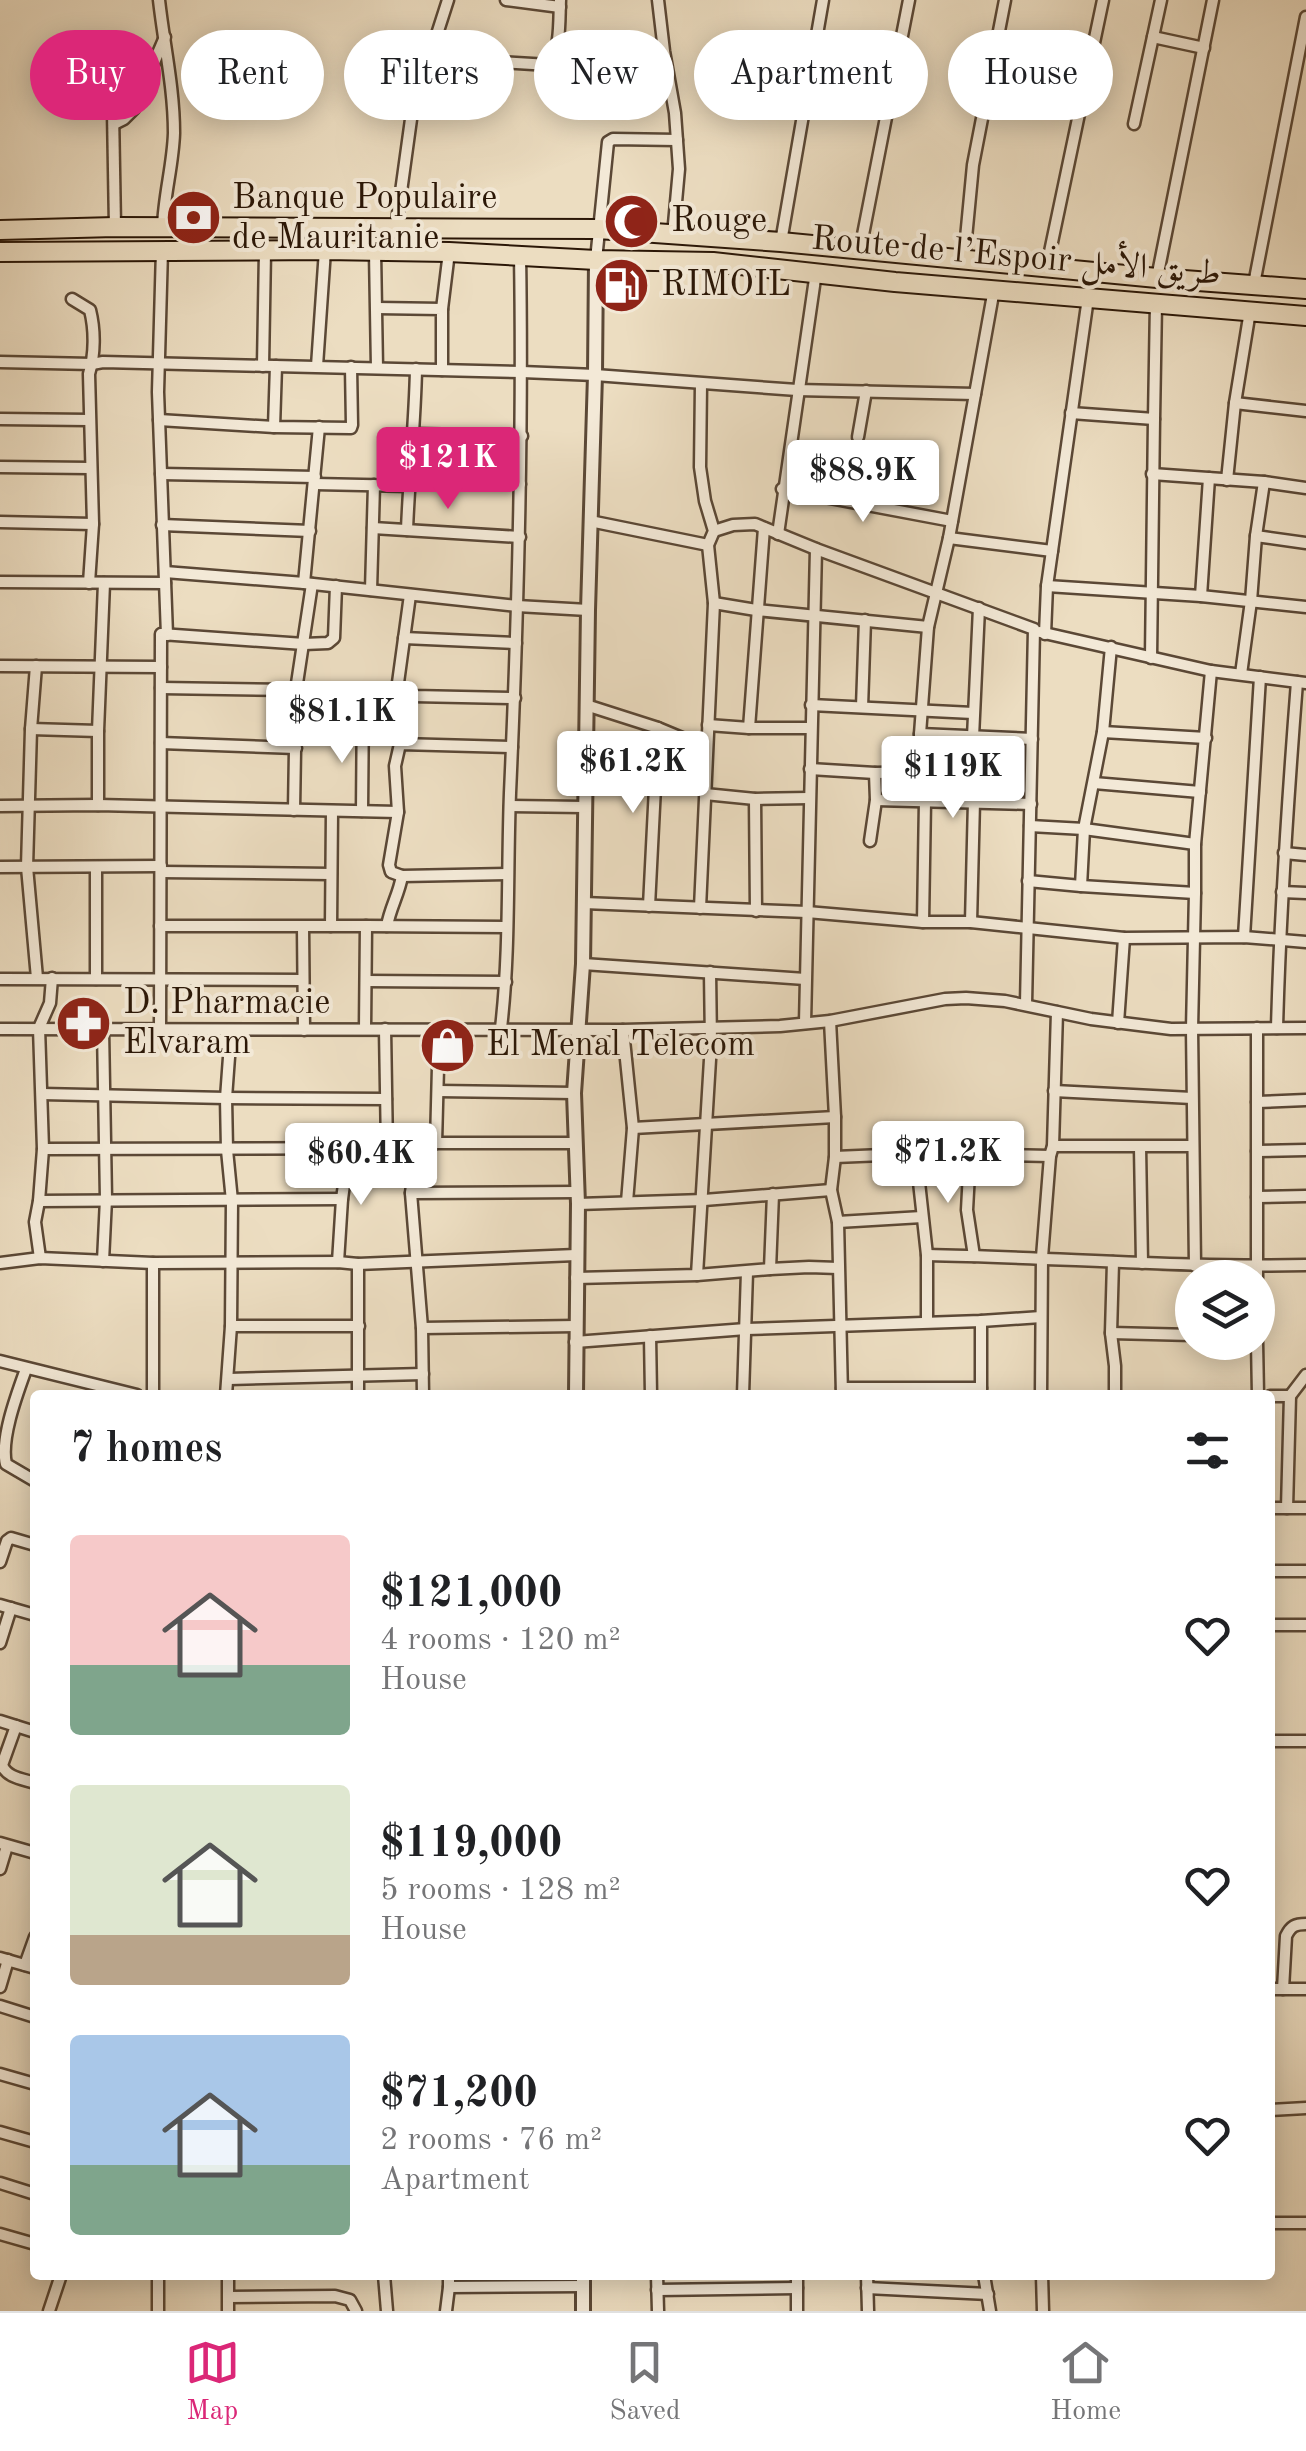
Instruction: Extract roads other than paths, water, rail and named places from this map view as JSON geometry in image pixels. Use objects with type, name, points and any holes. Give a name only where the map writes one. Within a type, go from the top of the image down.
[{"type":"highway","name":"Route de l’Espoir طريق الأمل","points":[[0,230],[598,229],[1306,289]]},
{"type":"highway","name":"Route de l’Espoir طريق الأمل","points":[[0,252],[325,250],[713,262],[894,282],[1306,316]]},
{"type":"street","points":[[159,0],[170,66],[174,133],[163,227]]},
{"type":"street","points":[[438,30],[448,0]]},
{"type":"street","points":[[506,0],[560,3],[554,62],[514,63]]},
{"type":"street","points":[[658,0],[677,140],[673,235]]},
{"type":"street","points":[[781,242],[824,0]]},
{"type":"street","points":[[860,250],[908,0]]},
{"type":"street","points":[[964,259],[973,165],[1005,0]]},
{"type":"street","points":[[1046,266],[1104,0]]},
{"type":"street","points":[[1134,124],[1161,0]]},
{"type":"street","points":[[1156,278],[1213,0]]},
{"type":"street","points":[[1254,284],[1306,17]]},
{"type":"street","points":[[114,124],[134,109],[165,37]]},
{"type":"street","points":[[1153,37],[1204,48]]},
{"type":"street","points":[[114,120],[115,227]]},
{"type":"street","points":[[396,228],[411,120]]},
{"type":"street","points":[[576,1390],[574,1093],[583,964],[598,229],[608,142],[677,140]]},
{"type":"street","points":[[162,250],[158,362],[167,635]]},
{"type":"street","points":[[317,366],[325,250]]},
{"type":"street","points":[[263,366],[265,251]]},
{"type":"street","points":[[375,252],[377,368]]},
{"type":"street","points":[[442,370],[442,309],[449,252]]},
{"type":"street","points":[[501,1028],[506,982],[520,537],[520,255]]},
{"type":"street","points":[[778,534],[816,272]]},
{"type":"street","points":[[923,922],[925,801],[920,734],[928,627],[949,538],[994,289]]},
{"type":"street","points":[[1026,1004],[1032,739],[1040,632],[1088,296]]},
{"type":"street","points":[[72,299],[90,310],[93,324],[88,374],[93,524],[89,583]]},
{"type":"street","points":[[1151,658],[1156,303]]},
{"type":"street","points":[[377,308],[442,309]]},
{"type":"street","points":[[1228,480],[1235,402],[1250,311]]},
{"type":"street","points":[[0,362],[158,362],[522,372],[798,390],[974,394]]},
{"type":"street","points":[[274,427],[276,366]]},
{"type":"street","points":[[159,420],[348,429],[352,426],[350,367]]},
{"type":"street","points":[[407,530],[416,369]]},
{"type":"street","points":[[700,908],[714,603],[708,545],[714,531],[700,467],[701,384]]},
{"type":"street","points":[[858,437],[866,391]]},
{"type":"street","points":[[1235,402],[1306,411]]},
{"type":"street","points":[[1071,413],[1154,420]]},
{"type":"street","points":[[0,420],[89,420]]},
{"type":"street","points":[[294,810],[296,690],[304,644],[320,427]]},
{"type":"street","points":[[415,434],[522,436]]},
{"type":"street","points":[[0,467],[90,468]]},
{"type":"street","points":[[161,474],[374,485],[520,484]]},
{"type":"street","points":[[1152,474],[1306,488]]},
{"type":"street","points":[[1202,596],[1209,478]]},
{"type":"street","points":[[1241,674],[1264,482]]},
{"type":"street","points":[[371,590],[374,485]]},
{"type":"street","points":[[782,489],[952,522]]},
{"type":"street","points":[[0,522],[93,524]]},
{"type":"street","points":[[590,522],[708,545]]},
{"type":"street","points":[[714,531],[755,524],[1040,632],[1211,671],[1301,682],[1284,853],[1277,1028]]},
{"type":"street","points":[[162,525],[310,532]]},
{"type":"street","points":[[373,528],[520,537]]},
{"type":"street","points":[[749,728],[764,528]]},
{"type":"street","points":[[1256,536],[1306,543]]},
{"type":"street","points":[[949,538],[1052,551]]},
{"type":"street","points":[[804,1023],[816,549]]},
{"type":"street","points":[[0,582],[104,583],[165,578],[308,583],[588,610]]},
{"type":"street","points":[[98,805],[104,583]]},
{"type":"street","points":[[160,1029],[161,634],[304,644],[332,640],[336,586]]},
{"type":"street","points":[[1047,586],[1306,607]]},
{"type":"street","points":[[397,690],[410,595]]},
{"type":"street","points":[[714,603],[928,627]]},
{"type":"street","points":[[973,737],[979,608]]},
{"type":"street","points":[[862,707],[865,620]]},
{"type":"street","points":[[404,638],[516,643]]},
{"type":"street","points":[[1081,886],[1084,829],[1103,732],[1110,647]]},
{"type":"street","points":[[0,666],[161,666]]},
{"type":"street","points":[[36,666],[30,729],[27,867],[38,978]]},
{"type":"street","points":[[1195,1260],[1195,844],[1211,671]]},
{"type":"street","points":[[1244,938],[1260,677]]},
{"type":"street","points":[[161,688],[296,690]]},
{"type":"street","points":[[362,811],[363,699],[367,695],[397,690],[413,696],[514,698]]},
{"type":"street","points":[[586,705],[706,748]]},
{"type":"street","points":[[811,705],[973,713]]},
{"type":"street","points":[[708,725],[810,728]]},
{"type":"street","points":[[648,906],[658,728]]},
{"type":"street","points":[[30,729],[98,731]]},
{"type":"street","points":[[1103,732],[1206,738]]},
{"type":"street","points":[[920,734],[1032,739]]},
{"type":"street","points":[[161,743],[296,748]]},
{"type":"street","points":[[507,874],[402,876],[390,872],[388,865],[398,812],[395,766],[400,744],[512,747]]},
{"type":"street","points":[[1291,765],[1306,766]]},
{"type":"street","points":[[810,769],[921,772]]},
{"type":"street","points":[[870,841],[876,800],[875,772]]},
{"type":"street","points":[[1094,783],[1200,792]]},
{"type":"street","points":[[705,794],[754,799],[809,798]]},
{"type":"street","points":[[754,799],[756,912]]},
{"type":"street","points":[[876,800],[1030,804]]},
{"type":"street","points":[[971,922],[974,801]]},
{"type":"street","points":[[1289,804],[1306,804]]},
{"type":"street","points":[[0,806],[398,812]]},
{"type":"street","points":[[510,806],[584,807]]},
{"type":"street","points":[[331,926],[332,810]]},
{"type":"street","points":[[1030,826],[1195,844]]},
{"type":"street","points":[[1284,853],[1306,855]]},
{"type":"street","points":[[96,867],[96,979]]},
{"type":"street","points":[[0,868],[332,874]]},
{"type":"street","points":[[387,926],[402,876]]},
{"type":"street","points":[[1028,880],[1194,893]]},
{"type":"street","points":[[1282,892],[1306,893]]},
{"type":"street","points":[[584,902],[971,922],[1124,938],[1306,942]]},
{"type":"street","points":[[160,926],[506,927]]},
{"type":"street","points":[[365,1029],[366,926]]},
{"type":"street","points":[[304,927],[304,1030]]},
{"type":"street","points":[[1118,1023],[1124,938]]},
{"type":"street","points":[[583,964],[806,979]]},
{"type":"street","points":[[698,1275],[711,1043],[710,972]]},
{"type":"street","points":[[40,1258],[35,1222],[44,1149],[39,1028],[50,1003],[52,978]]},
{"type":"street","points":[[0,979],[302,980]]},
{"type":"street","points":[[366,981],[506,982]]},
{"type":"street","points":[[0,1030],[624,1030],[780,1026],[830,1021],[945,999],[1026,1004],[1118,1023],[1171,1029],[1306,1028]]},
{"type":"street","points":[[1040,1390],[1042,1257],[1056,1012]]},
{"type":"street","points":[[830,1021],[835,1117],[831,1190],[838,1222],[842,1390]]},
{"type":"street","points":[[103,1028],[103,1261]]},
{"type":"street","points":[[436,1143],[439,1028]]},
{"type":"street","points":[[1257,1028],[1257,1260]]},
{"type":"street","points":[[385,1029],[387,1149]]},
{"type":"street","points":[[227,1390],[232,1201],[226,1098],[231,1030]]},
{"type":"street","points":[[624,1030],[633,1128],[627,1202]]},
{"type":"street","points":[[438,1091],[574,1093]]},
{"type":"street","points":[[1054,1091],[1192,1098]]},
{"type":"street","points":[[42,1094],[386,1099]]},
{"type":"street","points":[[1257,1102],[1306,1100]]},
{"type":"street","points":[[633,1128],[835,1117]]},
{"type":"street","points":[[44,1149],[349,1150],[417,1148],[436,1143],[575,1142]]},
{"type":"street","points":[[835,1157],[1192,1146]]},
{"type":"street","points":[[1140,1147],[1142,1263]]},
{"type":"street","points":[[417,1148],[411,1193],[422,1328],[422,1390]]},
{"type":"street","points":[[338,1262],[349,1150]]},
{"type":"street","points":[[1257,1151],[1306,1150]]},
{"type":"street","points":[[928,1322],[927,1255],[918,1173],[930,1153]]},
{"type":"street","points":[[970,1154],[968,1210],[974,1256]]},
{"type":"street","points":[[411,1193],[627,1202],[831,1190]]},
{"type":"street","points":[[770,1270],[773,1194]]},
{"type":"street","points":[[1256,1198],[1306,1196]]},
{"type":"street","points":[[39,1201],[342,1199]]},
{"type":"street","points":[[838,1222],[922,1217]]},
{"type":"street","points":[[0,1263],[40,1258],[358,1264],[576,1254]]},
{"type":"street","points":[[927,1255],[1175,1265]]},
{"type":"street","points":[[1113,1262],[1111,1333],[1115,1390]]},
{"type":"street","points":[[153,1263],[153,1390]]},
{"type":"street","points":[[358,1264],[358,1390]]},
{"type":"street","points":[[1275,1269],[1306,1265]]},
{"type":"street","points":[[576,1278],[838,1268]]},
{"type":"street","points":[[743,1390],[746,1272]]},
{"type":"street","points":[[575,1342],[746,1329],[1042,1317]]},
{"type":"street","points":[[980,1322],[981,1390]]},
{"type":"street","points":[[231,1326],[359,1326]]},
{"type":"street","points":[[422,1328],[576,1326]]},
{"type":"street","points":[[1111,1333],[1175,1335]]},
{"type":"street","points":[[650,1336],[651,1390]]},
{"type":"street","points":[[1257,1360],[1258,1390]]},
{"type":"street","points":[[0,1361],[117,1390]]},
{"type":"street","points":[[26,1369],[5,1427],[2,1451],[6,1464],[30,1478]]},
{"type":"street","points":[[229,1378],[422,1374]]},
{"type":"street","points":[[1287,1508],[1290,1396],[1306,1375]]},
{"type":"street","points":[[85,1390],[87,1382]]},
{"type":"street","points":[[1275,1396],[1290,1396]]},
{"type":"street","points":[[1275,1508],[1306,1508]]},
{"type":"street","points":[[0,1562],[6,1541],[11,1538],[30,1543]]},
{"type":"street","points":[[1275,1571],[1306,1571]]},
{"type":"street","points":[[0,1643],[6,1606],[30,1613]]},
{"type":"street","points":[[1275,1625],[1306,1625]]},
{"type":"street","points":[[0,1721],[30,1730]]},
{"type":"street","points":[[16,1726],[1,1766],[9,1775],[30,1781]]},
{"type":"street","points":[[1275,1741],[1306,1741]]},
{"type":"street","points":[[0,1868],[4,1844],[30,1852]]},
{"type":"street","points":[[1283,1989],[1286,1936],[1296,1924],[1306,1924]]},
{"type":"street","points":[[0,1987],[4,1959],[30,1966]]},
{"type":"street","points":[[1275,1989],[1306,1989]]},
{"type":"street","points":[[0,2006],[30,2015]]},
{"type":"street","points":[[1,2077],[30,2083]]},
{"type":"street","points":[[1275,2110],[1306,2108]]},
{"type":"street","points":[[0,2132],[30,2141]]},
{"type":"street","points":[[0,2184],[30,2193]]},
{"type":"street","points":[[1275,2223],[1306,2223]]},
{"type":"street","points":[[0,2234],[30,2243]]},
{"type":"street","points":[[50,2311],[59,2280]]},
{"type":"street","points":[[158,2280],[158,2311]]},
{"type":"street","points":[[228,2280],[228,2311]]},
{"type":"street","points":[[384,2280],[387,2311]]},
{"type":"street","points":[[656,2280],[658,2311]]},
{"type":"street","points":[[797,2280],[797,2311]]},
{"type":"street","points":[[866,2280],[868,2311]]},
{"type":"street","points":[[985,2280],[990,2311]]},
{"type":"street","points":[[1042,2280],[1043,2311]]},
{"type":"street","points":[[446,2311],[449,2281],[583,2281],[583,2311]]},
{"type":"street","points":[[657,2290],[797,2288]]},
{"type":"street","points":[[867,2288],[988,2294]]},
{"type":"street","points":[[229,2297],[336,2296],[350,2300],[356,2311]]},
{"type":"place","name":"Banque Populaire de Mauritanie","points":[[193,218]]},
{"type":"place","name":"Rouge","points":[[632,221]]},
{"type":"place","name":"RIMOIL","points":[[622,285]]},
{"type":"place","name":"D. Pharmacie Elvaram","points":[[84,1023]]},
{"type":"place","name":"El Menal Telecom","points":[[447,1045]]}]
